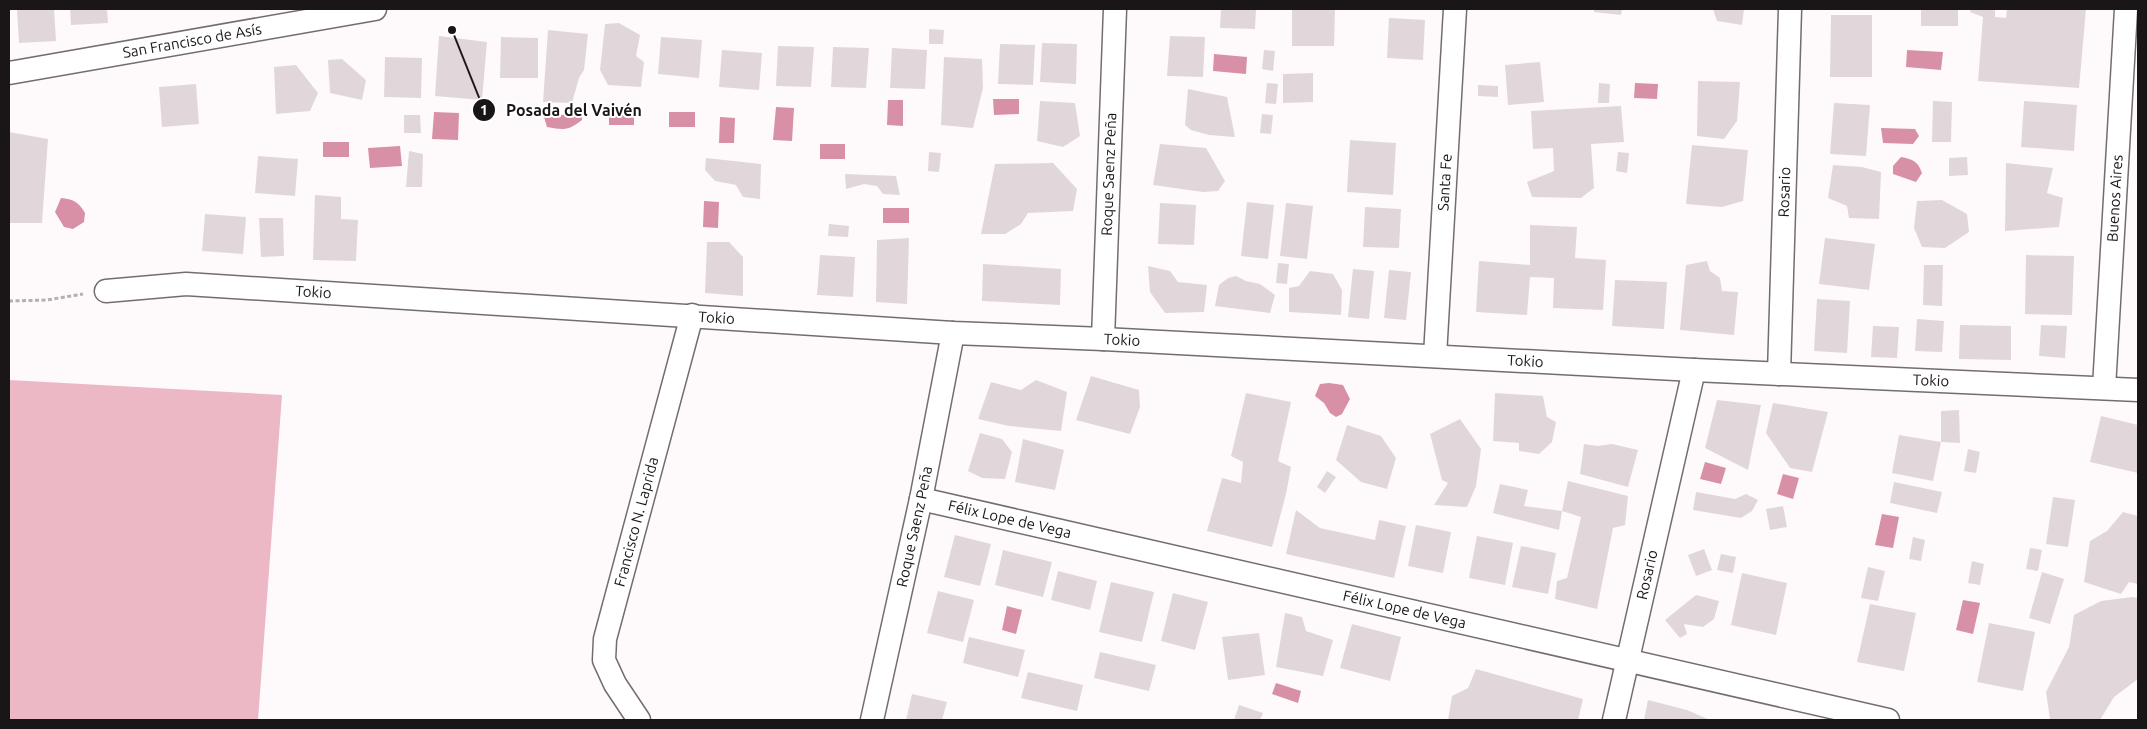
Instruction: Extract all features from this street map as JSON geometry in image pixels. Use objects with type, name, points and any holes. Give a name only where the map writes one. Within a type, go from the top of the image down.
[{"type":"street","name":"San Francisco de Asís","points":[[9,73],[375,9]]},
{"type":"street","name":"Roque Saenz Peña","points":[[1103,339],[1115,9]]},
{"type":"street","name":"Santa Fe","points":[[1434,356],[1455,9]]},
{"type":"street","name":"Rosario","points":[[1778,374],[1790,9]]},
{"type":"street","name":"Buenos Aires","points":[[2104,388],[2126,9]]},
{"type":"street","name":"Tokio","points":[[106,291],[186,284],[953,333],[2138,390]]},
{"type":"street","name":"Francisco N. Laprida","points":[[639,720],[615,684],[604,660],[604,638],[692,315]]},
{"type":"street","name":"Roque Saenz Peña","points":[[872,720],[921,499],[953,333]]},
{"type":"street","name":"Rosario","points":[[1614,720],[1694,370]]},
{"type":"street","name":"Félix Lope de Vega","points":[[921,499],[1626,662],[1888,720]]},
{"type":"path","points":[[9,301],[47,300],[106,291]]},
{"type":"shaded area","points":[[1907,50],[1943,52],[1941,70],[1906,67]]},
{"type":"shaded area","points":[[1214,54],[1247,57],[1246,74],[1213,71]]},
{"type":"shaded area","points":[[1635,83],[1658,84],[1657,99],[1634,98]]},
{"type":"shaded area","points":[[993,99],[1019,99],[1019,114],[994,115]]},
{"type":"shaded area","points":[[888,100],[903,100],[903,126],[887,125]]},
{"type":"shaded area","points":[[583,106],[582,120],[573,126],[562,129],[547,127],[544,117],[550,111],[562,115]]},
{"type":"shaded area","points":[[776,107],[794,108],[792,141],[773,140]]},
{"type":"shaded area","points":[[609,110],[634,110],[634,125],[609,125]]},
{"type":"shaded area","points":[[434,112],[459,113],[458,140],[432,139]]},
{"type":"shaded area","points":[[669,112],[695,112],[695,127],[669,127]]},
{"type":"shaded area","points":[[720,117],[735,118],[734,143],[719,143]]},
{"type":"shaded area","points":[[1881,128],[1915,129],[1919,136],[1913,144],[1883,143]]},
{"type":"shaded area","points":[[323,142],[349,142],[349,157],[323,157]]},
{"type":"shaded area","points":[[820,144],[845,144],[845,159],[820,159]]},
{"type":"shaded area","points":[[400,146],[402,166],[370,168],[368,148]]},
{"type":"shaded area","points":[[1901,157],[1911,160],[1919,166],[1922,173],[1916,182],[1893,174],[1893,166]]},
{"type":"shaded area","points":[[61,198],[72,200],[85,213],[84,222],[73,229],[64,227],[55,212]]},
{"type":"shaded area","points":[[704,201],[719,202],[718,228],[703,227]]},
{"type":"shaded area","points":[[883,208],[909,208],[909,223],[883,223]]},
{"type":"shaded area","points":[[9,380],[282,395],[258,720],[9,720]]},
{"type":"shaded area","points":[[1320,384],[1343,385],[1350,399],[1342,414],[1336,417],[1315,396]]},
{"type":"shaded area","points":[[1705,462],[1726,468],[1721,484],[1700,479]]},
{"type":"shaded area","points":[[1783,474],[1799,478],[1793,499],[1777,494]]},
{"type":"shaded area","points":[[1882,514],[1899,517],[1893,548],[1875,545]]},
{"type":"shaded area","points":[[1963,600],[1980,603],[1973,634],[1956,630]]},
{"type":"shaded area","points":[[1007,606],[1022,610],[1016,634],[1002,630]]},
{"type":"shaded area","points":[[1276,683],[1301,691],[1298,703],[1272,694]]},
{"type":"building","points":[[17,9],[54,9],[56,41],[19,43]]},
{"type":"building","points":[[70,9],[107,9],[108,23],[71,25]]},
{"type":"building","points":[[1221,9],[1256,9],[1255,29],[1220,28]]},
{"type":"building","points":[[1292,9],[1335,9],[1334,46],[1292,46]]},
{"type":"building","points":[[1594,9],[1622,9],[1621,15],[1594,12]]},
{"type":"building","points":[[1713,9],[1744,9],[1742,25],[1717,21]]},
{"type":"building","points":[[1921,9],[1958,9],[1958,26],[1921,26]]},
{"type":"building","points":[[1971,9],[1995,9],[1995,17],[2006,18],[2007,9],[2086,9],[2079,88],[1978,81],[1983,17],[1970,12]]},
{"type":"building","points":[[1831,15],[1872,15],[1872,77],[1830,77]]},
{"type":"building","points":[[1389,18],[1425,20],[1423,60],[1387,58]]},
{"type":"building","points":[[619,23],[640,35],[636,56],[644,62],[641,87],[608,85],[600,70],[605,24]]},
{"type":"building","points":[[929,29],[944,30],[943,44],[929,44]]},
{"type":"building","points":[[548,30],[588,34],[584,70],[579,78],[572,103],[543,102]]},
{"type":"building","points":[[439,36],[487,42],[482,100],[435,96]]},
{"type":"building","points":[[1170,36],[1205,37],[1203,77],[1167,76]]},
{"type":"building","points":[[501,37],[538,38],[538,78],[500,78]]},
{"type":"building","points":[[661,37],[702,40],[699,78],[658,74]]},
{"type":"building","points":[[1042,43],[1077,44],[1076,84],[1040,82]]},
{"type":"building","points":[[1000,44],[1035,45],[1033,85],[998,84]]},
{"type":"building","points":[[778,46],[814,47],[811,87],[776,86]]},
{"type":"building","points":[[833,47],[869,48],[866,88],[831,87]]},
{"type":"building","points":[[892,48],[927,50],[925,89],[890,88]]},
{"type":"building","points":[[722,50],[762,53],[759,90],[719,87]]},
{"type":"building","points":[[1264,50],[1275,51],[1273,71],[1262,69]]},
{"type":"building","points":[[385,57],[422,58],[421,98],[384,97]]},
{"type":"building","points":[[944,57],[982,59],[983,88],[973,128],[941,125]]},
{"type":"building","points":[[342,59],[366,80],[362,100],[330,93],[328,60]]},
{"type":"building","points":[[1540,62],[1544,102],[1508,105],[1505,65]]},
{"type":"building","points":[[296,65],[318,93],[310,111],[276,114],[274,67]]},
{"type":"building","points":[[1313,73],[1313,102],[1283,103],[1283,74]]},
{"type":"building","points":[[1698,81],[1740,82],[1737,121],[1724,139],[1697,136]]},
{"type":"building","points":[[1267,83],[1278,84],[1276,104],[1265,103]]},
{"type":"building","points":[[1599,83],[1610,84],[1609,103],[1598,103]]},
{"type":"building","points":[[196,84],[199,124],[162,127],[159,87]]},
{"type":"building","points":[[1478,85],[1498,86],[1498,97],[1478,96]]},
{"type":"building","points":[[1188,89],[1227,97],[1235,137],[1209,135],[1191,130],[1185,125]]},
{"type":"building","points":[[1040,101],[1075,103],[1080,136],[1063,147],[1037,141]]},
{"type":"building","points":[[1933,101],[1952,102],[1951,142],[1932,142]]},
{"type":"building","points":[[2024,101],[2077,105],[2074,151],[2021,147]]},
{"type":"building","points":[[1834,103],[1870,105],[1866,156],[1830,154]]},
{"type":"building","points":[[1621,106],[1624,142],[1591,144],[1594,188],[1581,198],[1532,197],[1527,182],[1554,171],[1553,148],[1533,149],[1531,111]]},
{"type":"building","points":[[1262,114],[1273,115],[1271,134],[1260,133]]},
{"type":"building","points":[[404,115],[420,115],[421,133],[404,133]]},
{"type":"building","points":[[9,132],[48,139],[42,223],[9,223]]},
{"type":"building","points":[[1350,140],[1396,143],[1393,195],[1347,192]]},
{"type":"building","points":[[1160,144],[1206,148],[1225,181],[1218,191],[1203,192],[1153,185]]},
{"type":"building","points":[[1692,145],[1748,150],[1743,201],[1722,207],[1686,204]]},
{"type":"building","points":[[409,151],[423,154],[422,187],[406,187]]},
{"type":"building","points":[[929,152],[941,153],[939,172],[928,171]]},
{"type":"building","points":[[1618,152],[1629,153],[1627,173],[1616,171]]},
{"type":"building","points":[[258,156],[298,159],[295,196],[255,193]]},
{"type":"building","points":[[1967,157],[1968,175],[1949,176],[1949,158]]},
{"type":"building","points":[[706,158],[761,164],[760,199],[743,197],[736,185],[715,181],[705,170]]},
{"type":"building","points":[[1053,163],[1077,189],[1073,211],[1028,213],[1021,224],[1005,234],[981,234],[995,164]]},
{"type":"building","points":[[2006,163],[2053,168],[2047,193],[2063,198],[2059,227],[2005,231]]},
{"type":"building","points":[[1833,165],[1862,167],[1881,172],[1879,219],[1849,218],[1847,206],[1828,198]]},
{"type":"building","points":[[845,174],[896,176],[900,195],[883,194],[877,186],[864,184],[846,189]]},
{"type":"building","points":[[315,195],[341,197],[341,219],[358,220],[356,261],[313,260]]},
{"type":"building","points":[[1942,200],[1967,214],[1969,232],[1945,248],[1922,247],[1914,228],[1917,201]]},
{"type":"building","points":[[1247,202],[1274,205],[1268,259],[1241,256]]},
{"type":"building","points":[[1160,203],[1196,205],[1194,245],[1158,244]]},
{"type":"building","points":[[1286,203],[1313,206],[1307,259],[1280,256]]},
{"type":"building","points":[[1365,207],[1401,209],[1399,248],[1363,247]]},
{"type":"building","points":[[205,214],[246,217],[243,254],[202,251]]},
{"type":"building","points":[[259,218],[283,218],[284,256],[261,257]]},
{"type":"building","points":[[829,224],[849,226],[848,237],[828,236]]},
{"type":"building","points":[[1530,225],[1577,227],[1575,258],[1606,260],[1603,310],[1553,308],[1554,278],[1530,277],[1527,315],[1476,312],[1479,261],[1530,265]]},
{"type":"building","points":[[909,238],[907,304],[876,302],[877,240]]},
{"type":"building","points":[[1825,238],[1875,244],[1869,290],[1819,284]]},
{"type":"building","points":[[707,242],[729,242],[743,257],[743,296],[705,293]]},
{"type":"building","points":[[820,255],[855,257],[853,297],[817,295]]},
{"type":"building","points":[[2026,255],[2074,256],[2072,315],[2025,314]]},
{"type":"building","points":[[1707,261],[1710,271],[1720,278],[1722,291],[1738,292],[1734,335],[1680,330],[1686,265]]},
{"type":"building","points":[[1278,263],[1289,264],[1287,284],[1276,283]]},
{"type":"building","points":[[983,264],[1061,269],[1060,305],[982,301]]},
{"type":"building","points":[[1924,265],[1943,265],[1942,306],[1923,305]]},
{"type":"building","points":[[1148,266],[1170,271],[1178,282],[1207,285],[1204,312],[1165,313],[1150,292]]},
{"type":"building","points":[[1353,269],[1374,271],[1369,319],[1348,317]]},
{"type":"building","points":[[1389,270],[1411,272],[1406,320],[1384,318]]},
{"type":"building","points":[[1310,271],[1333,274],[1342,290],[1341,315],[1289,312],[1289,288],[1299,286]]},
{"type":"building","points":[[1236,276],[1246,281],[1260,284],[1275,295],[1270,313],[1215,306],[1219,285],[1228,278]]},
{"type":"building","points":[[1615,280],[1667,282],[1664,329],[1612,326]]},
{"type":"building","points":[[1817,299],[1850,301],[1847,353],[1814,351]]},
{"type":"building","points":[[1917,319],[1944,321],[1942,352],[1915,351]]},
{"type":"building","points":[[1960,325],[2011,326],[2011,360],[1959,359]]},
{"type":"building","points":[[2041,325],[2067,326],[2065,358],[2039,356]]},
{"type":"building","points":[[1873,326],[1899,327],[1897,358],[1871,357]]},
{"type":"building","points":[[1091,376],[1139,390],[1140,407],[1130,434],[1076,420]]},
{"type":"building","points":[[1036,380],[1067,392],[1061,431],[1009,426],[978,419],[991,382],[1021,390]]},
{"type":"building","points":[[1246,393],[1291,402],[1278,461],[1291,467],[1272,547],[1207,531],[1222,478],[1241,483],[1243,462],[1231,456]]},
{"type":"building","points":[[1495,393],[1543,396],[1547,417],[1556,422],[1552,442],[1539,454],[1519,451],[1519,443],[1493,441]]},
{"type":"building","points":[[1717,400],[1761,405],[1748,470],[1705,448]]},
{"type":"building","points":[[1773,403],[1828,412],[1812,472],[1790,468],[1766,433]]},
{"type":"building","points":[[1959,410],[1960,443],[1941,442],[1941,411]]},
{"type":"building","points":[[2101,416],[2138,425],[2138,473],[2090,462]]},
{"type":"building","points":[[1460,419],[1481,449],[1476,486],[1467,507],[1434,505],[1448,483],[1442,480],[1430,434]]},
{"type":"building","points":[[1347,425],[1381,436],[1396,458],[1387,489],[1361,482],[1336,460]]},
{"type":"building","points":[[980,433],[1002,439],[1012,452],[1005,479],[982,478],[968,471]]},
{"type":"building","points":[[1899,435],[1941,442],[1933,481],[1892,473]]},
{"type":"building","points":[[1023,439],[1064,450],[1055,490],[1015,482]]},
{"type":"building","points":[[1584,444],[1598,446],[1612,444],[1638,450],[1628,487],[1580,474]]},
{"type":"building","points":[[1968,449],[1980,452],[1976,473],[1964,471]]},
{"type":"building","points":[[1327,471],[1336,477],[1325,493],[1317,487]]},
{"type":"building","points":[[1568,481],[1628,496],[1625,525],[1613,528],[1597,609],[1555,599],[1557,581],[1567,578],[1581,517],[1562,511]]},
{"type":"building","points":[[1894,482],[1942,492],[1937,513],[1890,503]]},
{"type":"building","points":[[1500,484],[1528,490],[1524,506],[1562,511],[1559,530],[1493,513]]},
{"type":"building","points":[[1696,492],[1735,499],[1746,494],[1758,500],[1752,511],[1741,518],[1693,510]]},
{"type":"building","points":[[2053,497],[2075,500],[2068,547],[2046,544]]},
{"type":"building","points":[[1783,506],[1787,527],[1770,530],[1766,509]]},
{"type":"building","points":[[1296,510],[1320,528],[1375,540],[1379,520],[1406,526],[1394,578],[1286,554]]},
{"type":"building","points":[[2123,512],[2138,516],[2138,584],[2129,582],[2121,594],[2084,582],[2090,541],[2107,531]]},
{"type":"building","points":[[1416,525],[1451,532],[1443,573],[1408,566]]},
{"type":"building","points":[[955,535],[991,544],[980,586],[944,577]]},
{"type":"building","points":[[1477,536],[1513,543],[1505,585],[1469,578]]},
{"type":"building","points":[[1913,537],[1925,540],[1921,561],[1909,559]]},
{"type":"building","points":[[1521,546],[1556,553],[1548,594],[1512,587]]},
{"type":"building","points":[[2030,548],[2042,550],[2038,571],[2026,569]]},
{"type":"building","points":[[1704,549],[1712,570],[1696,576],[1688,555]]},
{"type":"building","points":[[1003,550],[1052,562],[1043,597],[995,585]]},
{"type":"building","points":[[1721,554],[1736,557],[1733,573],[1717,570]]},
{"type":"building","points":[[1972,561],[1984,564],[1980,585],[1968,583]]},
{"type":"building","points":[[1868,567],[1885,571],[1878,601],[1861,598]]},
{"type":"building","points":[[1058,571],[1097,581],[1090,610],[1051,600]]},
{"type":"building","points":[[2042,572],[2064,579],[2050,624],[2029,618]]},
{"type":"building","points":[[1742,573],[1787,583],[1776,635],[1731,625]]},
{"type":"building","points":[[1111,582],[1154,592],[1142,642],[1099,632]]},
{"type":"building","points":[[938,591],[974,600],[963,642],[927,633]]},
{"type":"building","points":[[1173,593],[1208,602],[1195,650],[1161,641]]},
{"type":"building","points":[[1696,595],[1719,601],[1714,619],[1703,627],[1684,624],[1687,634],[1680,638],[1665,620]]},
{"type":"building","points":[[2138,598],[2138,679],[2114,697],[2100,720],[2050,719],[2046,692],[2069,647],[2074,615],[2101,601]]},
{"type":"building","points":[[1870,604],[1916,613],[1904,671],[1857,662]]},
{"type":"building","points":[[1285,613],[1302,617],[1306,631],[1333,640],[1323,676],[1276,667]]},
{"type":"building","points":[[1989,623],[2035,632],[2023,691],[1977,682]]},
{"type":"building","points":[[1352,624],[1401,637],[1390,681],[1340,668]]},
{"type":"building","points":[[1259,633],[1265,675],[1228,680],[1222,637]]},
{"type":"building","points":[[969,637],[1025,650],[1018,677],[963,663]]},
{"type":"building","points":[[1100,652],[1156,665],[1149,691],[1094,678]]},
{"type":"building","points":[[1476,669],[1583,699],[1578,720],[1448,720],[1452,696],[1468,688]]},
{"type":"building","points":[[1028,672],[1083,685],[1077,711],[1021,698]]},
{"type":"building","points":[[912,694],[947,702],[942,720],[906,720]]},
{"type":"building","points":[[1648,700],[1687,710],[1710,720],[1644,720]]},
{"type":"building","points":[[1239,705],[1263,713],[1260,720],[1234,720]]},
{"type":"place","name":"Posada del Vaivén","points":[[452,30]]}]
